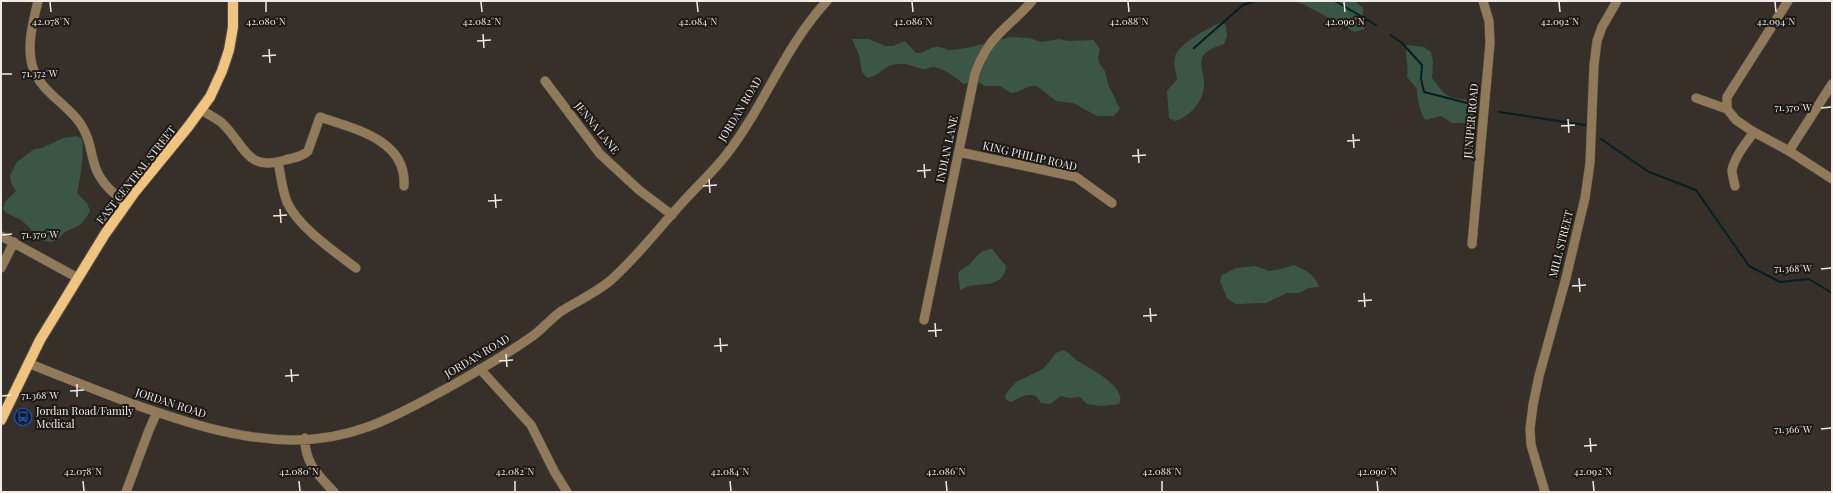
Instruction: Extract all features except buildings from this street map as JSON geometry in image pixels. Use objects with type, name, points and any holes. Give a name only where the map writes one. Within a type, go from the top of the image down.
[{"type":"main road","name":"EAST CENTRAL STREET","points":[[1,420],[28,363],[62,302],[105,234],[126,203],[201,110],[216,84],[229,50],[233,27],[233,1]]},
{"type":"street","points":[[38,1],[31,38],[32,67],[39,80],[49,93],[79,122],[90,143],[96,169],[103,182],[126,203]]},
{"type":"street","name":"JORDAN ROAD","points":[[28,363],[157,412],[212,429],[248,437],[293,440],[337,437],[397,416],[498,360],[535,334],[560,312],[606,284],[639,253],[723,159],[739,138],[774,75],[805,27],[827,1]]},
{"type":"street","name":"INDIAN LANE","points":[[924,320],[975,73],[980,60],[996,37],[1023,12],[1032,1]]},
{"type":"street","name":"JUNIPER ROAD","points":[[1472,244],[1490,43],[1489,21],[1483,1]]},
{"type":"street","name":"MILL STREET","points":[[1546,492],[1534,460],[1531,445],[1530,429],[1533,405],[1539,376],[1566,278],[1585,198],[1590,163],[1594,65],[1597,41],[1602,27],[1617,1]]},
{"type":"street","points":[[1727,109],[1727,97],[1788,1]]},
{"type":"street","name":"JENNA LANE","points":[[545,81],[600,154],[639,190],[672,215]]},
{"type":"street","points":[[1789,151],[1832,84]]},
{"type":"street","points":[[1696,98],[1727,109],[1736,120],[1754,132],[1789,151],[1832,179]]},
{"type":"street","points":[[201,110],[221,122],[252,159],[265,164],[304,155],[308,151],[320,117],[366,134],[383,143],[395,152],[402,164],[405,175],[404,186]]},
{"type":"street","points":[[1735,186],[1732,172],[1734,165],[1742,149],[1754,132]]},
{"type":"street","name":"KING PHILIP ROAD","points":[[959,152],[1076,177],[1112,202]]},
{"type":"street","points":[[278,162],[287,203],[294,213],[314,236],[356,268]]},
{"type":"street","points":[[1,236],[78,278]]},
{"type":"street","points":[[1,268],[14,242]]},
{"type":"street","points":[[480,369],[531,425],[559,480],[567,492]]},
{"type":"street","points":[[126,492],[157,412]]},
{"type":"street","points":[[305,438],[304,449],[314,471],[334,492]]},
{"type":"green space","points":[[1293,1],[1355,1],[1363,8],[1362,21],[1365,29],[1355,32],[1305,5]]},
{"type":"green space","points":[[1220,23],[1226,25],[1227,36],[1224,44],[1215,47],[1203,56],[1201,65],[1204,81],[1203,94],[1192,111],[1181,119],[1175,121],[1169,118],[1167,91],[1177,79],[1174,59],[1177,52],[1187,42]]},
{"type":"green space","points":[[1011,37],[1029,38],[1042,42],[1059,39],[1068,41],[1094,40],[1100,49],[1098,58],[1099,63],[1105,71],[1108,84],[1120,109],[1114,116],[1097,116],[1073,103],[1056,101],[1037,86],[1030,86],[1011,93],[1000,86],[985,86],[976,81],[964,84],[946,72],[934,67],[924,69],[906,64],[898,64],[889,66],[867,78],[862,72],[859,55],[852,39],[869,39],[885,46],[893,46],[905,41],[916,53],[919,53],[933,47],[954,50]]},
{"type":"green space","points":[[1407,45],[1424,47],[1431,52],[1433,61],[1432,78],[1441,90],[1450,97],[1475,102],[1473,118],[1469,123],[1452,123],[1441,116],[1426,120],[1424,118],[1419,106],[1417,89],[1407,77]]},
{"type":"green space","points":[[77,136],[82,139],[83,152],[77,193],[87,203],[90,211],[80,225],[65,232],[56,240],[51,242],[46,241],[21,220],[3,209],[5,202],[16,191],[11,183],[10,175],[17,162],[34,149],[42,148],[63,138]]},
{"type":"green space","points":[[992,249],[1006,266],[1002,278],[993,283],[969,286],[960,290],[958,273],[969,265],[981,252]]},
{"type":"green space","points":[[1294,265],[1312,276],[1319,287],[1309,288],[1299,293],[1287,293],[1266,303],[1235,304],[1227,298],[1220,281],[1222,275],[1236,268],[1256,266],[1269,271]]},
{"type":"green space","points":[[1063,350],[1113,385],[1118,391],[1120,398],[1119,404],[1101,406],[1087,404],[1080,397],[1069,398],[1061,396],[1050,404],[1041,403],[1036,396],[1032,395],[1024,396],[1011,402],[1006,400],[1005,395],[1016,382],[1043,369],[1056,353]]},
{"type":"waterway","points":[[1194,48],[1243,5],[1256,1]]},
{"type":"waterway","points":[[1335,1],[1376,25]]},
{"type":"waterway","points":[[1390,35],[1401,42],[1422,65],[1421,79],[1424,92],[1471,104]]},
{"type":"waterway","points":[[1499,112],[1585,125]]},
{"type":"waterway","points":[[1601,139],[1649,172],[1696,190],[1749,266],[1780,282],[1809,279],[1832,293]]},
{"type":"place","name":"Jordan Road/Family Medical","points":[[23,417]]}]
